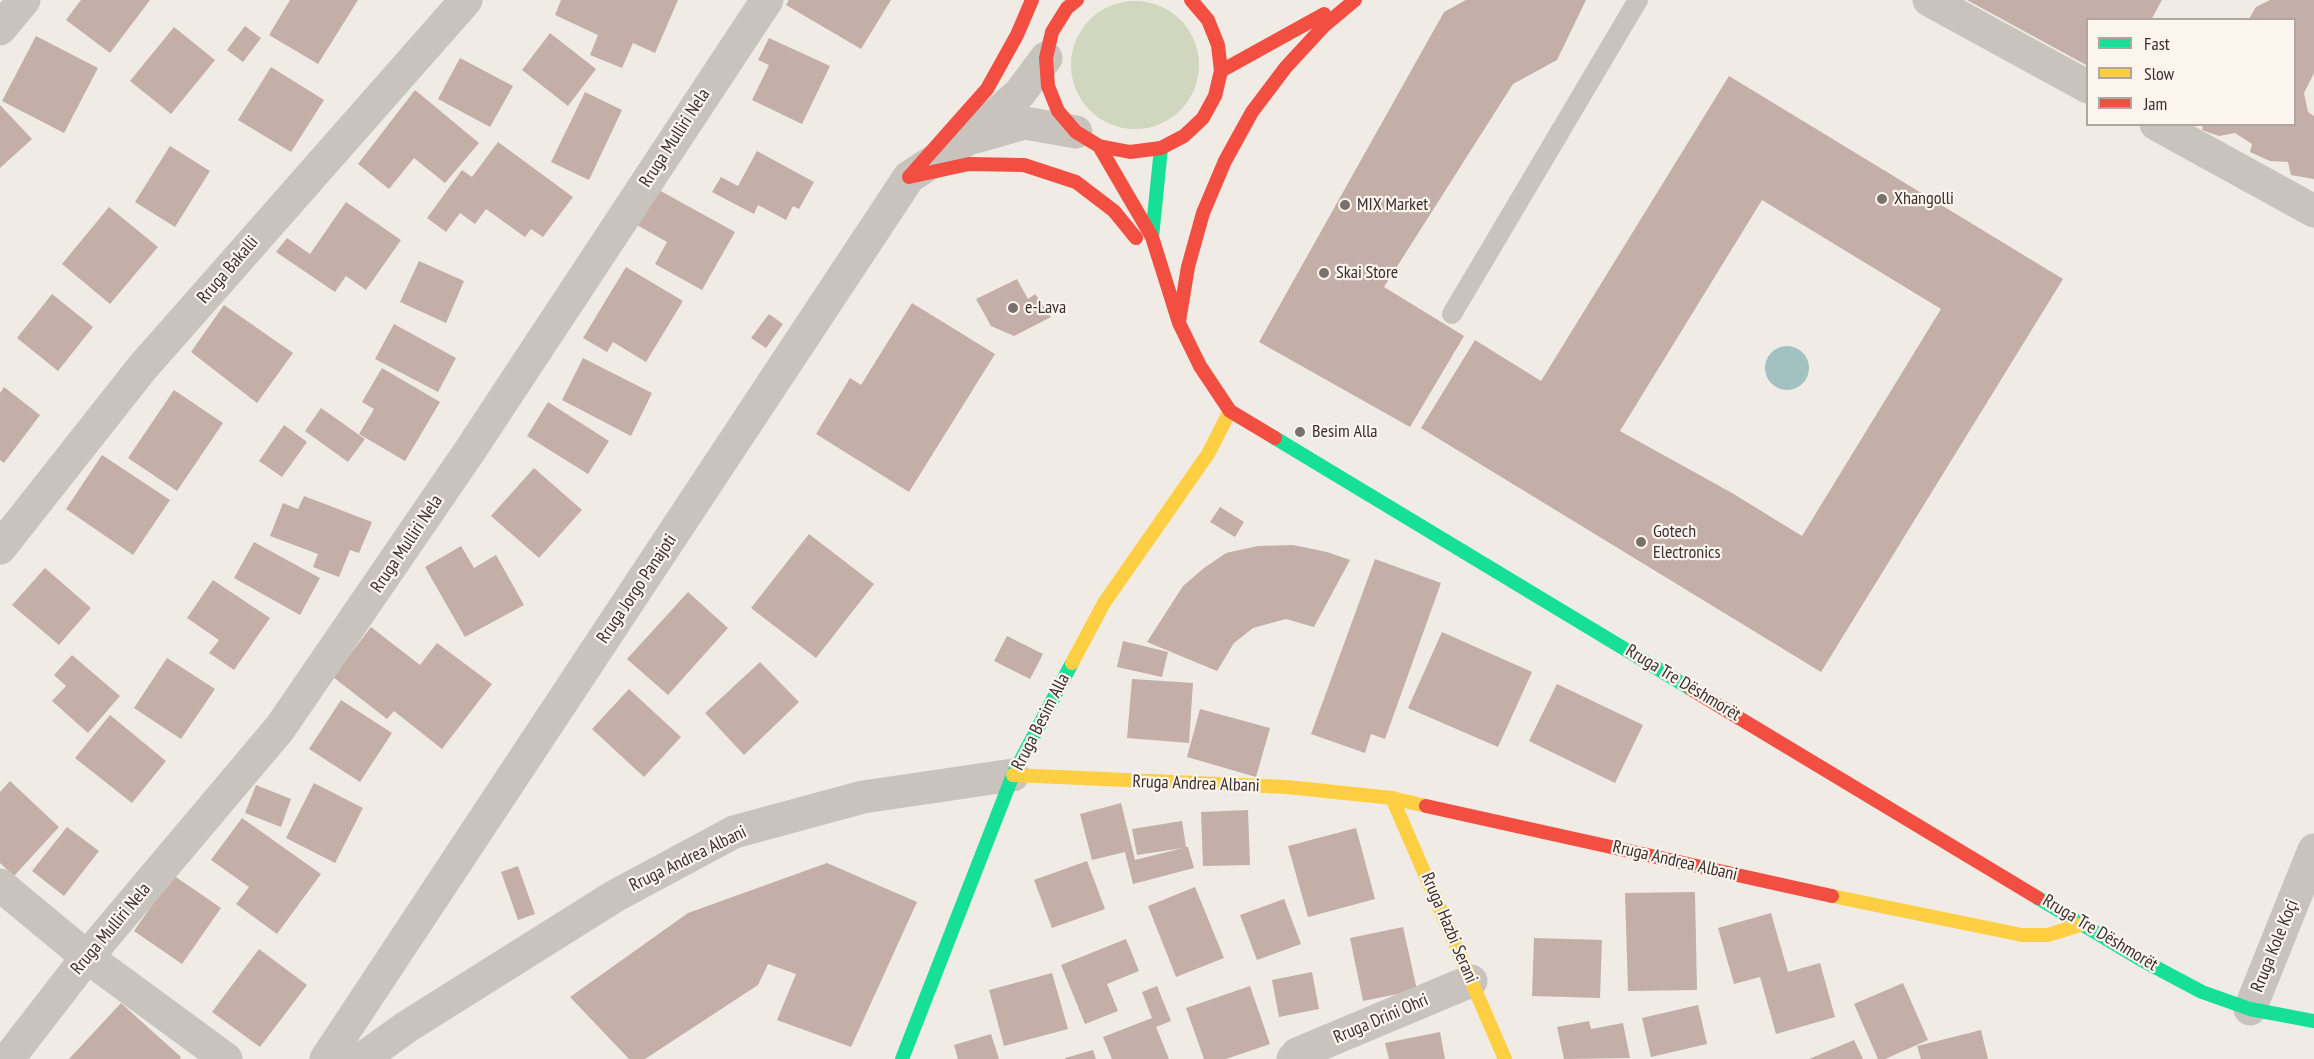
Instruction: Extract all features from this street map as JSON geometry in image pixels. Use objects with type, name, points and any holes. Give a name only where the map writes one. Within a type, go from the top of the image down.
[{"type":"main road","points":[[909,177],[987,89],[1017,34],[1032,0]]},
{"type":"main road","points":[[1088,139],[1130,152],[1161,148],[1184,136],[1203,118],[1215,96],[1221,71],[1218,45],[1208,20],[1191,0]]},
{"type":"main road","points":[[1221,71],[1349,0]]},
{"type":"main road","points":[[1179,323],[1188,267],[1197,235],[1225,161],[1252,112],[1286,67],[1324,26],[1355,0]]},
{"type":"main road","points":[[1046,58],[1052,32],[1070,3]]},
{"type":"main road","name":"Rruga Tre Dëshmorët","points":[[1046,58],[1048,86],[1058,111],[1088,139],[1152,237],[1179,323],[1200,366],[1230,411],[2083,924],[2202,992],[2250,1009],[2314,1022]]},
{"type":"main road","name":"Rruga Tre Dëshmorët","points":[[1152,237],[1161,148]]},
{"type":"main road","points":[[909,177],[969,164],[1024,165],[1076,182],[1114,211],[1161,270]]},
{"type":"main road","name":"Rruga Besim Alla","points":[[902,1059],[1013,775],[1077,649],[1104,603],[1208,454],[1230,411]]},
{"type":"main road","name":"Rruga Andrea Albani","points":[[1013,775],[1287,787],[1392,798],[1862,903],[2022,935],[2048,935],[2083,924]]},
{"type":"main road","name":"Rruga Hazbi Serani","points":[[1392,798],[1505,1059]]},
{"type":"street","points":[[0,29],[24,0]]},
{"type":"street","name":"Rruga Bakalli","points":[[0,548],[150,359],[466,0]]},
{"type":"street","name":"Rruga Mulliri Nela","points":[[8,1059],[87,957],[280,728],[469,452],[767,0]]},
{"type":"street","points":[[1929,0],[2086,86]]},
{"type":"street","name":"Rruga Jorgo Panajoti","points":[[326,1059],[909,177],[968,139],[1020,93],[1046,58]]},
{"type":"street","name":"Rruga Jorgo Panajoti","points":[[968,139],[1025,123],[1088,139]]},
{"type":"street","points":[[2160,126],[2314,211]]},
{"type":"street","name":"Rruga Andrea Albani","points":[[362,1059],[416,1021],[615,896],[734,832],[863,797],[1013,775]]},
{"type":"street","name":"Rruga Kole Koçi","points":[[2250,1009],[2314,850]]},
{"type":"street","points":[[0,885],[87,957],[226,1059]]},
{"type":"street","name":"Rruga Drini Ohri","points":[[1293,1059],[1297,1054],[1471,981]]},
{"type":"lane","points":[[1452,314],[1638,0]]},
{"type":"green space","points":[[1135,1],[1160,6],[1181,19],[1194,40],[1199,65],[1194,90],[1181,111],[1160,124],[1135,129],[1110,124],[1089,111],[1076,90],[1071,65],[1076,40],[1089,19],[1110,6]]},
{"type":"water","points":[[1787,346],[1803,352],[1809,368],[1803,384],[1787,390],[1771,384],[1765,368],[1771,352]]},
{"type":"building","points":[[81,0],[150,0],[110,53],[66,20]]},
{"type":"building","points":[[290,0],[358,0],[318,64],[269,35]]},
{"type":"building","points":[[561,0],[678,0],[655,53],[633,43],[622,68],[590,55],[598,35],[555,15]]},
{"type":"building","points":[[789,0],[891,0],[861,49],[786,5]]},
{"type":"building","points":[[1466,0],[1586,0],[1557,60],[1513,84],[1384,287],[1464,336],[1410,427],[1259,342],[1444,12]]},
{"type":"building","points":[[1967,0],[2162,0],[2152,18],[2086,18],[2086,65]]},
{"type":"building","points":[[2270,0],[2314,0],[2314,73],[2304,93],[2308,112],[2314,116],[2314,179],[2291,175],[2288,162],[2270,161],[2250,152],[2252,144],[2235,133],[2219,136],[2202,130],[2203,126],[2296,126],[2296,18],[2250,18],[2256,7]]},
{"type":"building","points":[[245,26],[261,38],[243,62],[227,50]]},
{"type":"building","points":[[174,27],[215,60],[171,114],[130,81]]},
{"type":"building","points":[[550,33],[596,69],[568,106],[522,70]]},
{"type":"building","points":[[36,36],[98,68],[64,133],[2,101]]},
{"type":"building","points":[[769,38],[830,66],[802,124],[752,100],[769,65],[758,60]]},
{"type":"building","points":[[460,58],[513,86],[490,127],[438,99]]},
{"type":"building","points":[[271,67],[324,100],[291,152],[238,120]]},
{"type":"building","points":[[1729,76],[2063,279],[1821,672],[1421,428],[1475,340],[1541,381]],"holes":[[[1762,200],[1941,309],[1802,536],[1732,493],[1620,431]]]},
{"type":"building","points":[[415,90],[479,143],[445,183],[414,158],[389,189],[358,164]]},
{"type":"building","points":[[585,92],[622,110],[589,180],[551,162]]},
{"type":"building","points":[[0,105],[32,139],[0,168]]},
{"type":"building","points":[[498,142],[573,197],[543,237],[531,229],[525,237],[486,209],[475,224],[460,213],[446,232],[427,218],[462,170],[472,177]]},
{"type":"building","points":[[170,146],[210,171],[175,227],[135,202]]},
{"type":"building","points":[[757,151],[814,182],[799,209],[793,206],[786,220],[758,205],[754,214],[712,192],[721,177],[738,186]]},
{"type":"building","points":[[657,189],[735,232],[702,290],[655,264],[667,242],[637,225]]},
{"type":"building","points":[[346,202],[401,240],[366,290],[346,276],[335,292],[276,252],[287,238],[310,254]]},
{"type":"building","points":[[109,207],[158,247],[110,304],[62,264]]},
{"type":"building","points":[[419,261],[464,281],[446,323],[400,302]]},
{"type":"building","points":[[626,267],[683,301],[646,362],[613,342],[607,352],[583,338]]},
{"type":"building","name":"e-Lava","points":[[1017,279],[1028,299],[1035,294],[1051,317],[1014,336],[991,326],[976,299]]},
{"type":"building","points":[[52,294],[93,327],[58,371],[17,338]]},
{"type":"building","points":[[912,303],[995,354],[909,492],[816,434],[850,378],[861,385]]},
{"type":"building","points":[[224,305],[293,353],[257,403],[191,352]]},
{"type":"building","points":[[769,314],[783,324],[766,348],[751,338]]},
{"type":"building","points":[[394,324],[456,358],[438,392],[375,359]]},
{"type":"building","points":[[583,358],[652,393],[631,436],[562,400]]},
{"type":"building","points":[[382,368],[440,402],[405,461],[359,434],[374,409],[362,402]]},
{"type":"building","points":[[4,387],[40,415],[4,463],[0,460],[0,393]]},
{"type":"building","points":[[174,390],[223,423],[177,491],[128,458]]},
{"type":"building","points":[[548,402],[609,441],[588,474],[527,436]]},
{"type":"building","points":[[321,408],[365,439],[348,462],[305,431]]},
{"type":"building","points":[[284,425],[307,442],[282,477],[259,461]]},
{"type":"building","points":[[102,455],[170,500],[133,555],[66,509]]},
{"type":"building","points":[[534,468],[582,510],[539,558],[491,516]]},
{"type":"building","points":[[304,496],[372,522],[359,553],[350,550],[339,577],[313,567],[318,554],[270,536],[283,503],[298,509]]},
{"type":"building","points":[[1220,507],[1244,522],[1235,537],[1210,522]]},
{"type":"building","points":[[809,534],[874,584],[816,658],[751,608]]},
{"type":"building","points":[[254,542],[320,578],[300,615],[234,578]]},
{"type":"building","points":[[1293,545],[1327,552],[1350,560],[1314,627],[1286,619],[1253,628],[1234,643],[1217,671],[1147,642],[1183,586],[1226,553],[1258,546]]},
{"type":"building","points":[[461,546],[474,568],[496,555],[524,605],[465,637],[425,567]]},
{"type":"building","points":[[1375,559],[1441,583],[1385,739],[1371,734],[1365,753],[1311,734]]},
{"type":"building","points":[[45,568],[91,608],[59,645],[12,605]]},
{"type":"building","points":[[213,580],[270,618],[234,670],[209,653],[219,640],[187,618]]},
{"type":"building","points":[[688,592],[728,628],[668,695],[627,659]]},
{"type":"building","points":[[371,627],[420,665],[437,643],[492,684],[442,749],[394,711],[387,719],[333,677]]},
{"type":"building","points":[[1442,632],[1532,672],[1498,747],[1408,708]]},
{"type":"building","points":[[1007,636],[1043,654],[1030,679],[994,661]]},
{"type":"building","points":[[1123,641],[1168,652],[1162,677],[1117,667]]},
{"type":"building","points":[[72,655],[120,696],[88,733],[52,701],[66,686],[54,675]]},
{"type":"building","points":[[167,658],[215,689],[181,739],[134,708]]},
{"type":"building","points":[[760,662],[799,702],[744,755],[705,713]]},
{"type":"building","points":[[1132,679],[1193,683],[1189,743],[1127,738]]},
{"type":"building","points":[[1557,684],[1643,725],[1615,783],[1529,741]]},
{"type":"building","points":[[629,689],[681,737],[644,777],[592,729]]},
{"type":"building","points":[[341,700],[392,733],[360,782],[309,749]]},
{"type":"building","points":[[1200,709],[1270,728],[1256,777],[1187,757]]},
{"type":"building","points":[[110,715],[166,761],[132,803],[75,758]]},
{"type":"building","points":[[10,781],[59,827],[14,876],[0,863],[0,792]]},
{"type":"building","points":[[314,783],[363,808],[335,863],[286,838]]},
{"type":"building","points":[[256,785],[291,799],[281,827],[245,813]]},
{"type":"building","points":[[1121,803],[1135,860],[1183,848],[1137,855],[1132,829],[1182,821],[1186,847],[1188,847],[1194,868],[1133,884],[1125,852],[1092,860],[1080,814]]},
{"type":"building","points":[[1248,810],[1250,865],[1203,866],[1201,812]]},
{"type":"building","points":[[242,818],[321,874],[277,934],[236,904],[249,887],[211,860]]},
{"type":"building","points":[[67,827],[99,851],[64,896],[32,871]]},
{"type":"building","points":[[1356,828],[1375,899],[1308,917],[1288,846]]},
{"type":"building","points":[[1087,861],[1105,909],[1052,928],[1034,880]]},
{"type":"building","points":[[827,863],[917,902],[851,1047],[777,1020],[796,974],[768,964],[758,985],[645,1059],[629,1059],[570,997],[688,913]]},
{"type":"building","points":[[518,866],[535,914],[518,920],[501,872]]},
{"type":"building","points":[[173,875],[221,908],[182,964],[134,931]]},
{"type":"building","points":[[1195,887],[1224,958],[1176,977],[1148,906]]},
{"type":"building","points":[[1695,892],[1697,990],[1628,991],[1625,893]]},
{"type":"building","points":[[1284,899],[1301,944],[1257,960],[1240,915]]},
{"type":"building","points":[[1771,913],[1788,972],[1820,963],[1835,1017],[1776,1034],[1760,977],[1734,984],[1718,928]]},
{"type":"building","points":[[1403,927],[1417,990],[1363,1001],[1350,938]]},
{"type":"building","points":[[1534,938],[1602,940],[1600,998],[1532,996]]},
{"type":"building","points":[[1126,939],[1139,971],[1107,984],[1118,1011],[1085,1024],[1061,965]]},
{"type":"building","points":[[259,949],[307,985],[260,1047],[212,1012]]},
{"type":"building","points":[[1312,972],[1319,1009],[1279,1017],[1272,980]]},
{"type":"building","points":[[1052,973],[1068,1029],[1004,1046],[989,990]]},
{"type":"building","points":[[1903,983],[1928,1040],[1885,1059],[1878,1059],[1854,1004]]},
{"type":"building","points":[[1157,986],[1171,1021],[1156,1027],[1169,1059],[1112,1059],[1103,1037],[1152,1018],[1142,992]]},
{"type":"building","points":[[1250,986],[1270,1044],[1226,1059],[1204,1059],[1186,1008]]},
{"type":"building","points":[[121,1003],[181,1057],[180,1059],[69,1059]]},
{"type":"building","points":[[1698,1005],[1707,1044],[1651,1057],[1642,1018]]},
{"type":"building","points":[[1589,1021],[1591,1029],[1623,1023],[1630,1058],[1564,1059],[1557,1027]]},
{"type":"building","points":[[1981,1030],[1988,1059],[1921,1059],[1917,1046]]},
{"type":"building","points":[[1440,1032],[1445,1059],[1389,1059],[1385,1043]]},
{"type":"building","points":[[991,1034],[999,1059],[958,1059],[954,1045]]},
{"type":"building","points":[[1854,1040],[1863,1059],[1809,1059]]},
{"type":"building","points":[[1093,1050],[1096,1059],[1065,1059],[1065,1058]]},
{"type":"traffic: fast","points":[[1152,237],[1161,148]]},
{"type":"traffic: fast","points":[[1275,438],[1691,689]]},
{"type":"traffic: fast","points":[[902,1059],[1013,775],[1072,663]]},
{"type":"traffic: fast","points":[[2038,898],[2140,959],[2202,992],[2250,1009],[2314,1021]]},
{"type":"traffic: slow","points":[[1072,663],[1104,603],[1208,454],[1230,411]]},
{"type":"traffic: slow","points":[[1013,775],[1287,787],[1392,798],[1426,806]]},
{"type":"traffic: slow","points":[[1392,798],[1505,1059]]},
{"type":"traffic: slow","points":[[1832,896],[2022,935],[2048,935],[2083,924]]},
{"type":"traffic: jam","points":[[909,177],[987,89],[1017,35],[1032,0]]},
{"type":"traffic: jam","points":[[1077,0],[1067,8],[1052,32],[1046,58],[1048,86],[1058,111],[1076,132],[1099,146],[1130,152],[1161,148],[1184,136],[1203,118],[1215,96],[1221,71],[1218,45],[1208,20],[1191,0]]},
{"type":"traffic: jam","points":[[1179,321],[1188,267],[1203,213],[1225,161],[1252,112],[1286,67],[1324,26],[1355,0]]},
{"type":"traffic: jam","points":[[1221,71],[1324,14]]},
{"type":"traffic: jam","points":[[1099,146],[1152,237],[1179,323],[1200,366],[1230,411],[1275,438]]},
{"type":"traffic: jam","points":[[909,177],[969,164],[1024,165],[1076,182],[1114,211],[1136,238]]},
{"type":"traffic: jam","points":[[1691,689],[2038,898]]},
{"type":"traffic: jam","points":[[1426,806],[1832,896]]},
{"type":"place","name":"Xhangolli","points":[[1882,199]]},
{"type":"place","name":"MIX Market","points":[[1345,205]]},
{"type":"place","name":"Skai Store","points":[[1324,273]]},
{"type":"place","name":"e-Lava","points":[[1013,308]]},
{"type":"place","name":"Besim Alla","points":[[1300,432]]},
{"type":"place","name":"Gotech Electronics","points":[[1641,542]]}]
